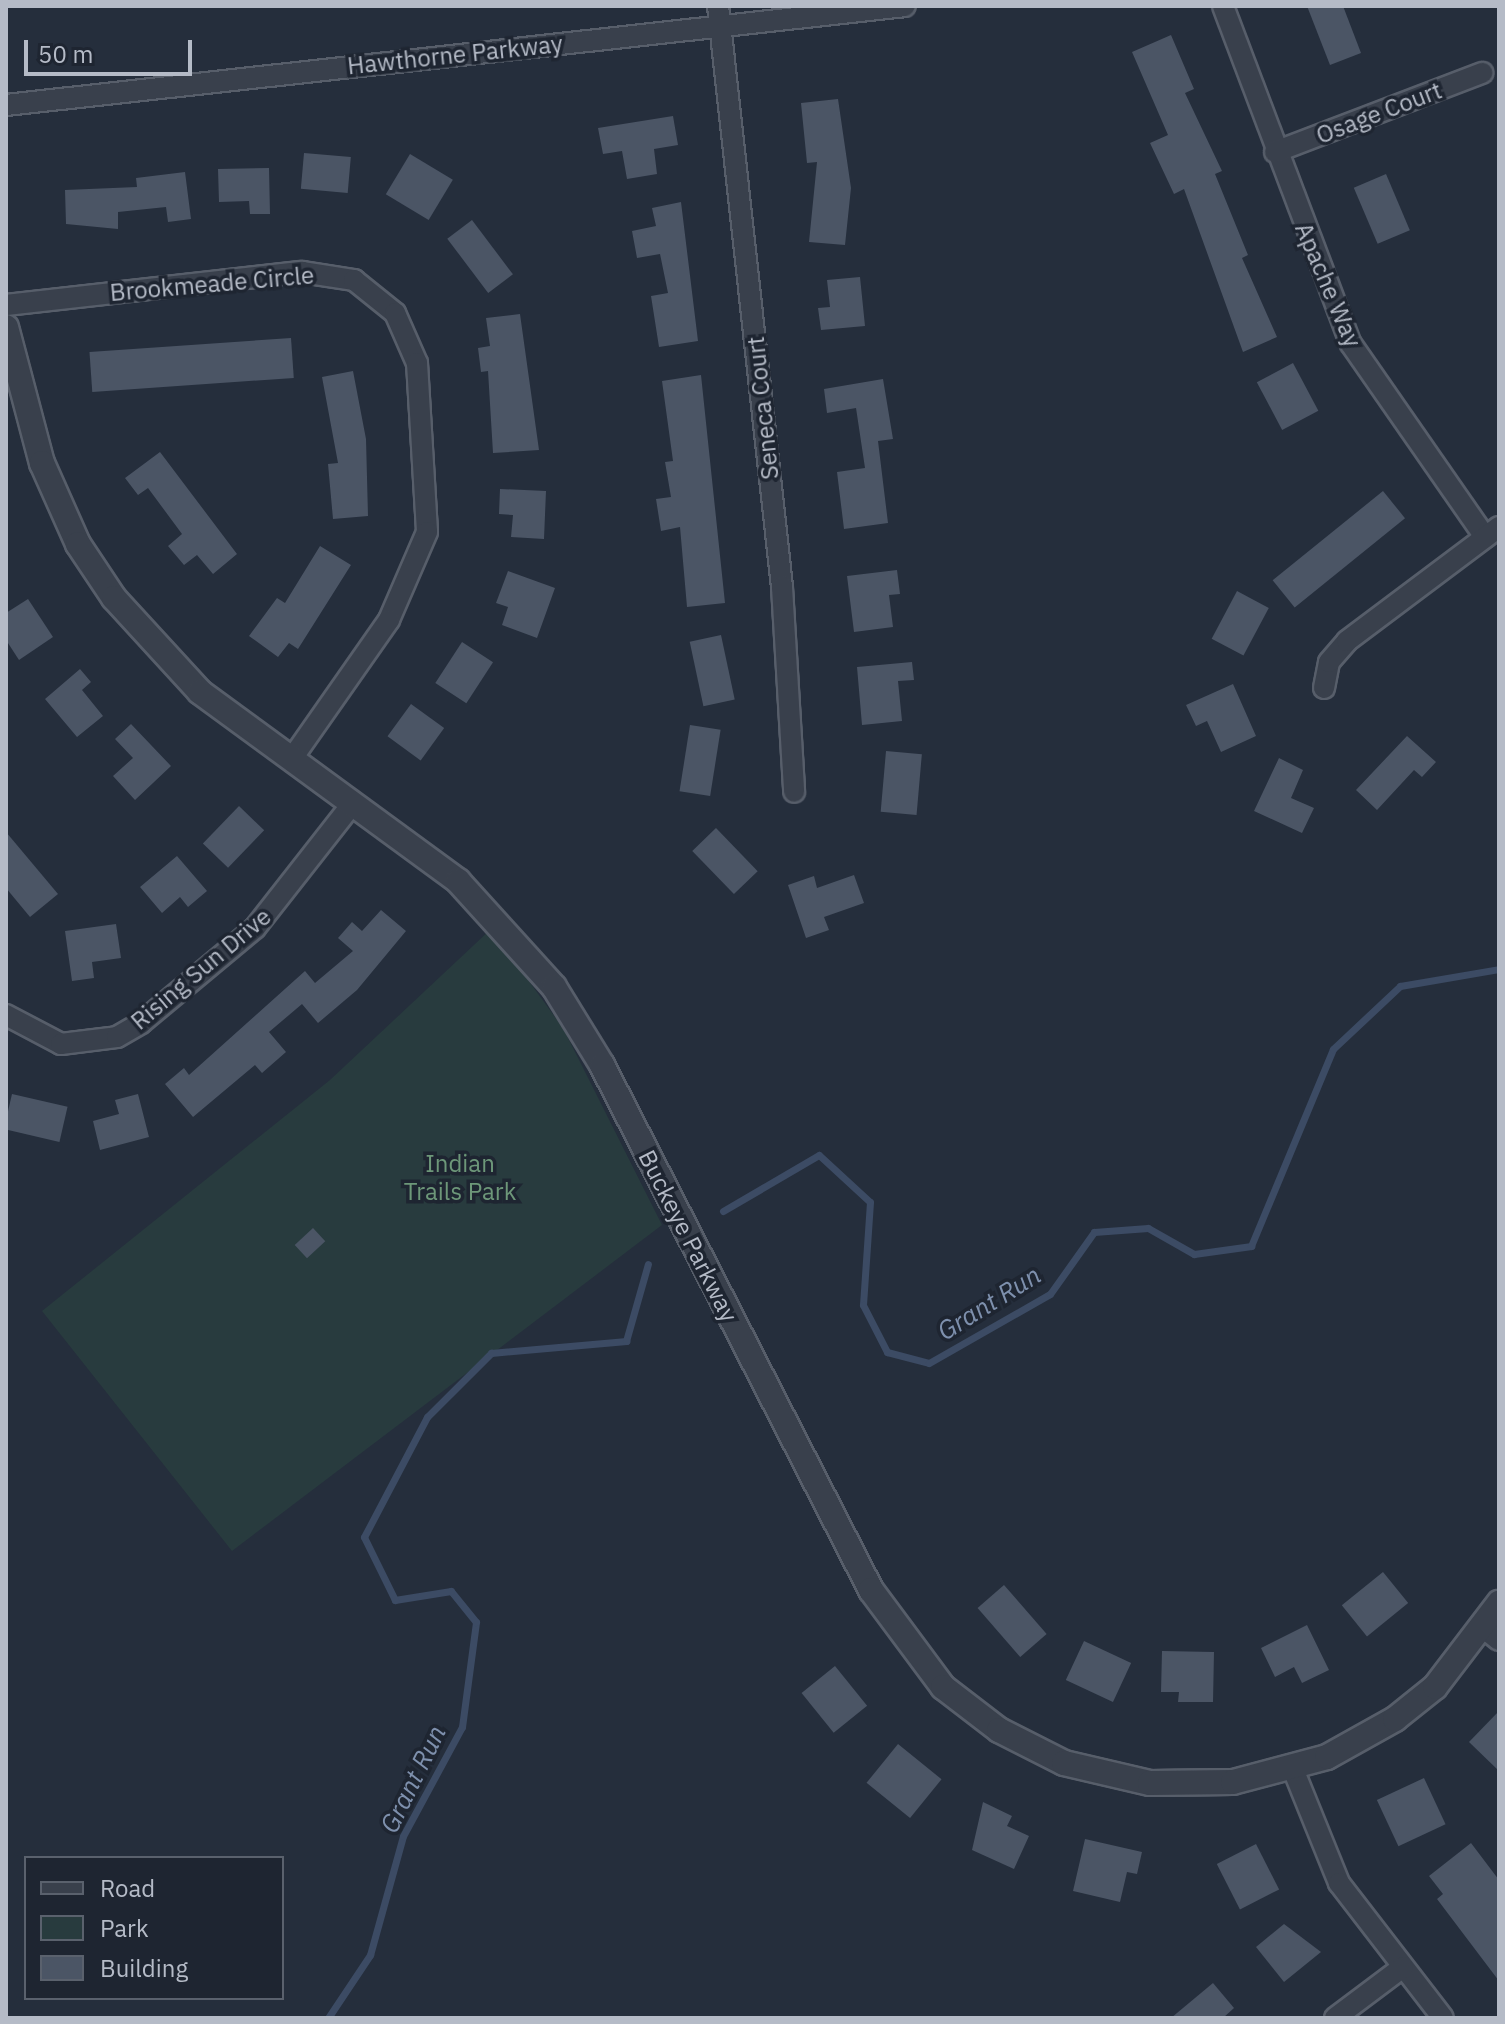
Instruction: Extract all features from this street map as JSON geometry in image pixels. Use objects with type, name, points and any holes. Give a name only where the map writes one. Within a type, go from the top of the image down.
[{"type":"street","name":"Hawthorne Parkway","points":[[6,105],[720,16],[905,6]]},
{"type":"street","name":"Apache Way","points":[[1223,6],[1275,152],[1351,344],[1492,532]]},
{"type":"street","name":"Seneca Court","points":[[720,16],[782,587],[794,792]]},
{"type":"street","name":"Osage Court","points":[[1275,152],[1482,73]]},
{"type":"street","name":"Brookmeade Circle","points":[[6,305],[302,272],[354,280],[395,313],[417,363],[427,532],[389,620],[291,760]]},
{"type":"street","name":"Buckeye Parkway","points":[[6,327],[42,463],[78,544],[114,598],[200,692],[458,881],[554,987],[602,1065],[871,1590],[943,1687],[1026,1745],[1103,1775],[1198,1784],[1293,1769],[1395,1719],[1435,1687],[1491,1634],[1499,1603]]},
{"type":"street","points":[[1324,688],[1329,662],[1347,641],[1492,532]]},
{"type":"street","name":"Rising Sun Drive","points":[[6,1015],[61,1044],[117,1037],[141,1023],[255,928],[353,803]]},
{"type":"street","points":[[1293,1769],[1339,1883],[1443,2018]]},
{"type":"street","points":[[1335,2018],[1403,1967]]},
{"type":"green space","name":"Indian Trails Park","points":[[491,929],[563,1028],[662,1225],[232,1551],[42,1311],[330,1080]]},
{"type":"building","points":[[1307,6],[1343,6],[1361,53],[1330,65]]},
{"type":"building","points":[[1171,35],[1194,89],[1185,93],[1222,171],[1215,174],[1248,255],[1242,258],[1277,337],[1243,352],[1184,189],[1174,194],[1150,143],[1168,135],[1132,52]]},
{"type":"building","points":[[838,99],[851,188],[845,245],[809,242],[817,162],[807,163],[801,103]]},
{"type":"building","points":[[673,116],[678,145],[654,149],[657,174],[627,179],[622,151],[603,154],[598,128]]},
{"type":"building","points":[[304,153],[351,157],[348,193],[301,189]]},
{"type":"building","points":[[410,154],[453,180],[429,220],[386,194]]},
{"type":"building","points":[[269,168],[270,214],[250,214],[249,201],[219,202],[218,169]]},
{"type":"building","points":[[185,172],[191,219],[168,222],[166,207],[118,212],[118,229],[66,224],[65,190],[137,187],[136,178]]},
{"type":"building","points":[[1386,174],[1410,230],[1378,244],[1354,188]]},
{"type":"building","points":[[681,202],[698,341],[659,347],[651,296],[668,293],[660,254],[637,258],[632,231],[656,226],[652,208]]},
{"type":"building","points":[[472,220],[513,274],[488,293],[447,239]]},
{"type":"building","points":[[860,277],[865,326],[821,330],[818,308],[830,307],[827,280]]},
{"type":"building","points":[[520,314],[539,450],[493,453],[488,371],[481,372],[478,348],[490,346],[486,318]]},
{"type":"building","points":[[291,338],[294,378],[92,392],[89,352]]},
{"type":"building","points":[[1293,363],[1318,411],[1282,430],[1257,382]]},
{"type":"building","points":[[353,371],[366,439],[368,516],[333,519],[328,464],[338,463],[322,377]]},
{"type":"building","points":[[701,375],[725,603],[687,607],[680,527],[661,531],[656,499],[671,497],[665,462],[673,461],[662,381]]},
{"type":"building","points":[[883,379],[893,439],[878,441],[888,523],[844,529],[837,472],[865,468],[856,408],[827,413],[824,389]]},
{"type":"building","points":[[160,452],[237,554],[213,574],[197,555],[184,565],[168,546],[182,534],[148,488],[138,495],[125,478]]},
{"type":"building","points":[[500,489],[546,491],[544,539],[511,537],[513,515],[499,514]]},
{"type":"building","points":[[1383,491],[1405,518],[1295,608],[1273,580]]},
{"type":"building","points":[[320,546],[351,565],[298,649],[289,643],[278,657],[249,636],[277,598],[285,603]]},
{"type":"building","points":[[897,570],[900,594],[889,595],[893,627],[854,632],[847,576]]},
{"type":"building","points":[[508,571],[555,588],[537,638],[502,625],[508,607],[496,603]]},
{"type":"building","points":[[1237,591],[1269,608],[1243,656],[1212,639]]},
{"type":"building","points":[[28,599],[53,637],[19,660],[6,640],[6,613]]},
{"type":"building","points":[[721,635],[735,700],[703,706],[690,642]]},
{"type":"building","points":[[462,642],[493,662],[466,703],[435,683]]},
{"type":"building","points":[[912,662],[914,680],[898,681],[902,721],[862,725],[857,667]]},
{"type":"building","points":[[80,669],[91,682],[82,690],[103,716],[77,737],[45,699]]},
{"type":"building","points":[[1233,684],[1256,736],[1221,752],[1207,721],[1196,726],[1186,705]]},
{"type":"building","points":[[411,704],[444,728],[421,760],[387,736]]},
{"type":"building","points":[[131,724],[171,766],[135,800],[113,776],[133,758],[115,739]]},
{"type":"building","points":[[690,725],[721,730],[710,796],[680,791]]},
{"type":"building","points":[[1407,736],[1436,762],[1422,777],[1414,770],[1377,810],[1356,790]]},
{"type":"building","points":[[886,751],[922,754],[917,815],[881,812]]},
{"type":"building","points":[[1279,758],[1303,770],[1291,798],[1314,808],[1302,833],[1254,811]]},
{"type":"building","points":[[239,806],[264,830],[228,868],[203,843]]},
{"type":"building","points":[[716,828],[758,871],[734,894],[692,851]]},
{"type":"building","points":[[6,832],[58,894],[30,917],[6,888]]},
{"type":"building","points":[[177,856],[207,891],[188,907],[180,897],[162,913],[140,887]]},
{"type":"building","points":[[854,875],[864,903],[824,917],[829,930],[806,938],[788,885],[814,876],[817,888]]},
{"type":"building","points":[[381,910],[406,931],[357,990],[318,1023],[302,1004],[269,1032],[286,1052],[262,1073],[255,1065],[193,1117],[165,1084],[184,1068],[189,1075],[305,971],[315,983],[353,951],[338,938],[352,922],[362,931]]},
{"type":"building","points":[[116,924],[121,958],[92,962],[94,978],[72,981],[65,931]]},
{"type":"building","points":[[12,1094],[68,1107],[59,1142],[6,1130]]},
{"type":"building","points":[[138,1094],[149,1137],[100,1150],[93,1121],[119,1114],[115,1100]]},
{"type":"building","points":[[313,1228],[325,1241],[307,1258],[295,1245]]},
{"type":"building","points":[[1383,1572],[1408,1603],[1367,1636],[1342,1605]]},
{"type":"building","points":[[1004,1585],[1047,1634],[1020,1657],[978,1608]]},
{"type":"building","points":[[1307,1625],[1329,1670],[1302,1683],[1294,1667],[1275,1677],[1261,1648]]},
{"type":"building","points":[[1084,1641],[1131,1663],[1113,1702],[1066,1680]]},
{"type":"building","points":[[1162,1651],[1214,1652],[1213,1702],[1178,1702],[1179,1692],[1161,1692]]},
{"type":"building","points":[[835,1666],[867,1706],[834,1733],[802,1693]]},
{"type":"building","points":[[1499,1711],[1499,1771],[1469,1742]]},
{"type":"building","points":[[898,1744],[942,1779],[910,1818],[867,1783]]},
{"type":"building","points":[[1424,1778],[1446,1824],[1398,1846],[1377,1800]]},
{"type":"building","points":[[983,1802],[1012,1816],[1007,1826],[1029,1836],[1014,1869],[972,1850]]},
{"type":"building","points":[[1085,1839],[1142,1852],[1137,1874],[1127,1872],[1120,1902],[1073,1891]]},
{"type":"building","points":[[1471,1843],[1499,1880],[1499,1981],[1437,1899],[1443,1894],[1429,1876]]},
{"type":"building","points":[[1256,1844],[1279,1889],[1240,1909],[1217,1864]]},
{"type":"building","points":[[1284,1924],[1321,1952],[1284,1982],[1256,1947]]},
{"type":"building","points":[[1213,1983],[1234,2008],[1223,2018],[1171,2018]]},
{"type":"waterway","name":"Grant Run","points":[[723,1211],[819,1155],[870,1202],[863,1305],[887,1352],[929,1363],[1050,1294],[1094,1232],[1148,1228],[1194,1254],[1251,1246],[1333,1049],[1400,986],[1499,969]]},
{"type":"waterway","name":"Grant Run","points":[[328,2018],[370,1955],[403,1836],[462,1727],[476,1622],[451,1591],[395,1600],[364,1537],[427,1417],[491,1353],[626,1341],[648,1264]]}]
